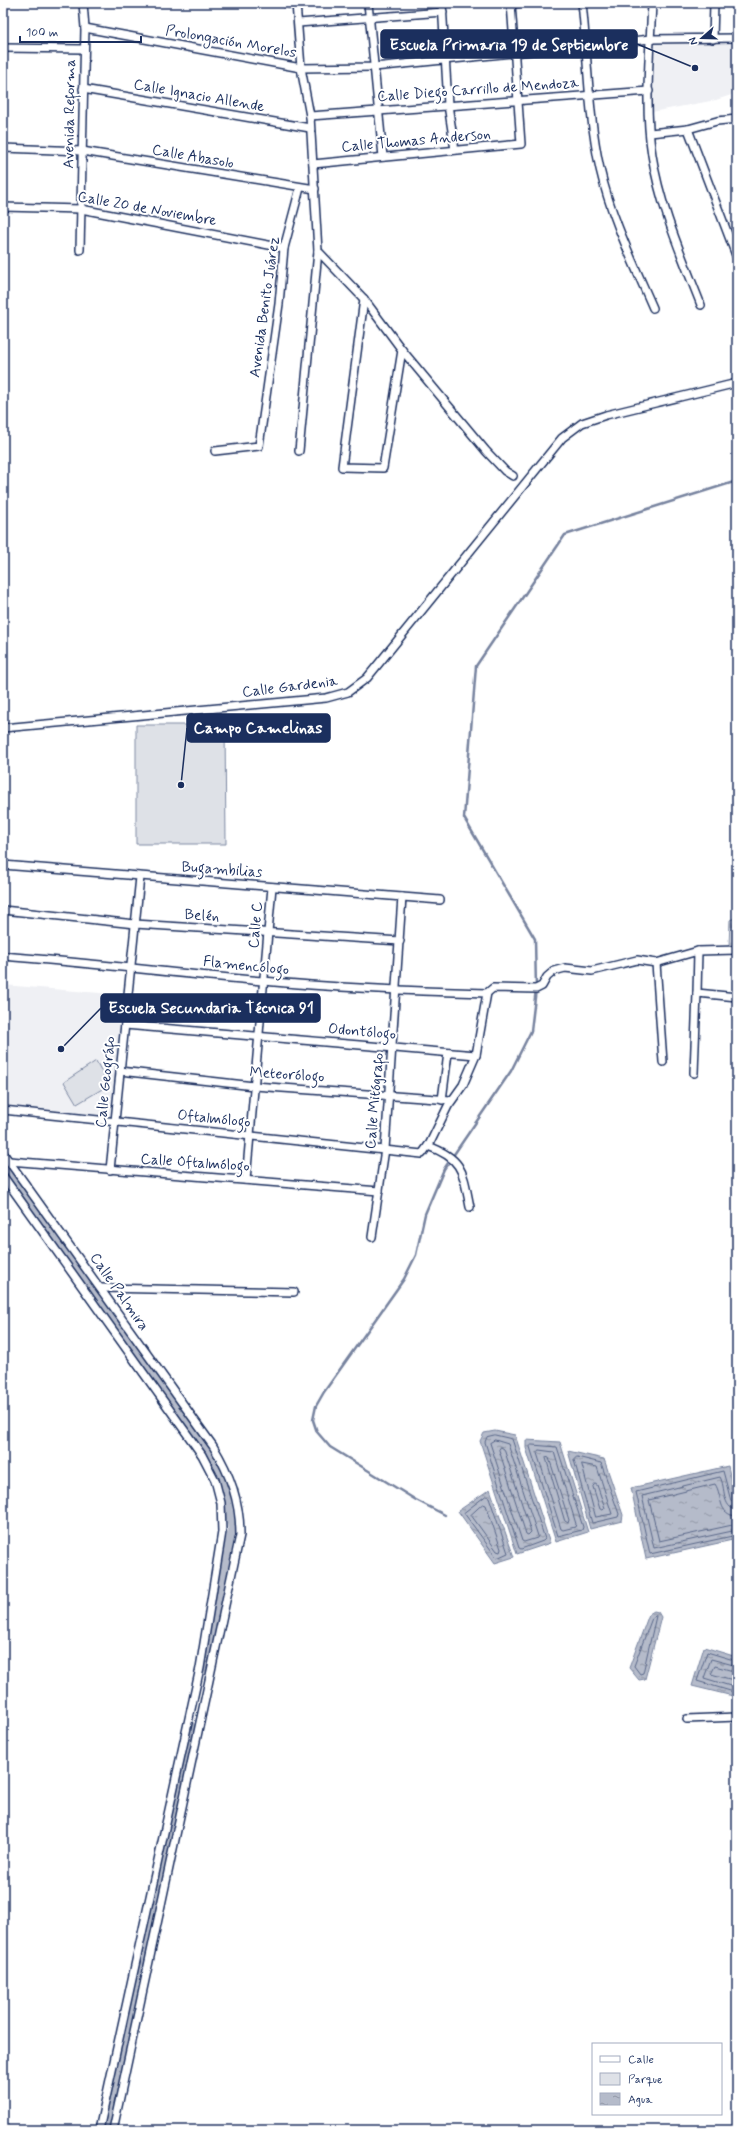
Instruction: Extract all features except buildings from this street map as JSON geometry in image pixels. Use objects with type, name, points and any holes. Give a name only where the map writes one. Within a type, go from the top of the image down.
[{"type":"street","name":"Avenida Reforma","points":[[80,250],[85,28],[83,3]]},
{"type":"street","points":[[285,3],[296,4],[301,68],[310,116],[318,250],[299,451]]},
{"type":"street","points":[[368,3],[383,157]]},
{"type":"street","points":[[442,3],[444,61],[448,105],[455,150]]},
{"type":"street","points":[[518,100],[511,4],[520,3]]},
{"type":"street","points":[[582,3],[587,44],[590,95],[600,168],[613,215],[652,308]]},
{"type":"street","points":[[652,3],[649,91],[652,154],[662,198],[670,224],[701,305]]},
{"type":"street","points":[[713,39],[714,3]]},
{"type":"street","points":[[298,23],[370,19],[443,12]]},
{"type":"street","name":"Prolongación Morelos","points":[[85,28],[301,68],[374,67],[444,61],[587,44],[651,39],[737,38]]},
{"type":"street","points":[[3,48],[84,49]]},
{"type":"street","name":"Calle Ignacio Allende","points":[[83,89],[310,128]]},
{"type":"street","name":"Calle Diego Carrillo de Mendoza","points":[[310,116],[649,91]]},
{"type":"street","name":"Calle Thomas Anderson","points":[[313,164],[521,144],[518,100]]},
{"type":"street","points":[[650,132],[688,129],[717,121],[737,119]]},
{"type":"street","points":[[688,129],[737,258]]},
{"type":"street","name":"Calle Abasolo","points":[[3,148],[82,151],[300,188]]},
{"type":"street","points":[[300,188],[315,190]]},
{"type":"street","name":"Avenida Benito Juárez","points":[[215,451],[259,446],[279,304],[284,248],[300,188]]},
{"type":"street","name":"Calle 20 de Noviembre","points":[[3,207],[81,209],[284,248]]},
{"type":"street","points":[[318,250],[364,299],[402,350],[486,451],[505,472],[512,476]]},
{"type":"street","points":[[364,299],[342,467],[383,468],[402,350]]},
{"type":"street","name":"Calle Gardenia","points":[[3,728],[326,698],[348,692],[367,678],[528,478],[562,438],[582,422],[737,383]]},
{"type":"street","name":"Bugambilias","points":[[3,865],[440,900]]},
{"type":"street","name":"Calle Geográfo","points":[[110,1170],[140,877]]},
{"type":"street","name":"Calle C","points":[[246,1180],[272,886]]},
{"type":"street","name":"Calle Mitógrafo","points":[[372,1237],[385,1149],[402,897]]},
{"type":"street","name":"Belén","points":[[3,910],[135,924],[400,941]]},
{"type":"street","points":[[470,1207],[462,1169],[452,1159],[428,1146],[452,1100],[463,1085],[476,1055],[487,993],[493,988],[502,986],[536,988],[542,986],[547,977],[554,971],[565,968],[592,971],[637,960],[656,963],[698,951],[737,950]]},
{"type":"street","points":[[694,1073],[698,951]]},
{"type":"street","name":"Flamencólogo","points":[[3,956],[131,966],[264,981],[396,991],[487,993]]},
{"type":"street","points":[[656,963],[663,1062]]},
{"type":"street","points":[[697,993],[737,997]]},
{"type":"street","name":"Odontólogo","points":[[125,1025],[476,1055]]},
{"type":"street","points":[[442,1100],[448,1053]]},
{"type":"street","name":"Meteorólogo","points":[[120,1071],[254,1086],[452,1100]]},
{"type":"street","name":"Oftalmólogo","points":[[3,1110],[385,1149],[414,1154],[422,1154],[428,1146]]},
{"type":"street","name":"Calle Palmira","points":[[3,1153],[213,1446],[228,1474],[234,1491],[240,1518],[240,1535],[113,2130]]},
{"type":"street","name":"Calle Oftalmólogo","points":[[9,1161],[379,1191]]},
{"type":"street","points":[[3,1176],[202,1455],[215,1480],[221,1504],[222,1532],[200,1668],[99,2130]]},
{"type":"street","points":[[101,1288],[294,1292]]},
{"type":"street","points":[[687,1719],[737,1717]]},
{"type":"shaded area","points":[[654,42],[737,43],[737,93],[716,100],[652,112]]},
{"type":"shaded area","points":[[3,985],[124,995],[111,1116],[5,1105],[3,1102]]},
{"type":"green space","points":[[136,725],[225,725],[226,844],[136,844]]},
{"type":"green space","points":[[737,917],[737,947],[729,947],[730,920]]},
{"type":"green space","points":[[96,1061],[109,1085],[77,1104],[64,1082]]},
{"type":"water","points":[[495,1431],[515,1435],[550,1543],[517,1554],[480,1441],[484,1433]]},
{"type":"water","points":[[526,1440],[560,1442],[588,1532],[556,1542],[526,1448]]},
{"type":"water","points":[[568,1451],[604,1459],[623,1515],[622,1521],[590,1529]]},
{"type":"water","points":[[728,1466],[737,1509],[737,1539],[646,1559],[631,1488]]},
{"type":"water","points":[[490,1489],[514,1557],[495,1563],[458,1511]]},
{"type":"water","points":[[654,1611],[658,1612],[661,1617],[645,1679],[639,1680],[629,1668],[649,1614]]},
{"type":"water","points":[[704,1647],[737,1657],[737,1697],[692,1686]]},
{"type":"waterway","points":[[445,1515],[416,1500],[330,1447],[317,1432],[313,1420],[316,1406],[324,1392],[404,1279],[416,1255],[425,1214],[444,1169],[511,1071],[531,1031],[536,989],[535,939],[464,818],[476,666],[565,535],[737,481]]},
{"type":"waterway","points":[[3,1164],[202,1441],[223,1477],[232,1529],[203,1670]]},
{"type":"waterway","points":[[105,2130],[191,1726]]},
{"type":"place","name":"Escuela Primaria 19 de Septiembre","points":[[695,68]]},
{"type":"place","name":"Campo Camelinas","points":[[181,785]]},
{"type":"place","name":"Escuela Secundaria Técnica 91","points":[[61,1049]]}]
